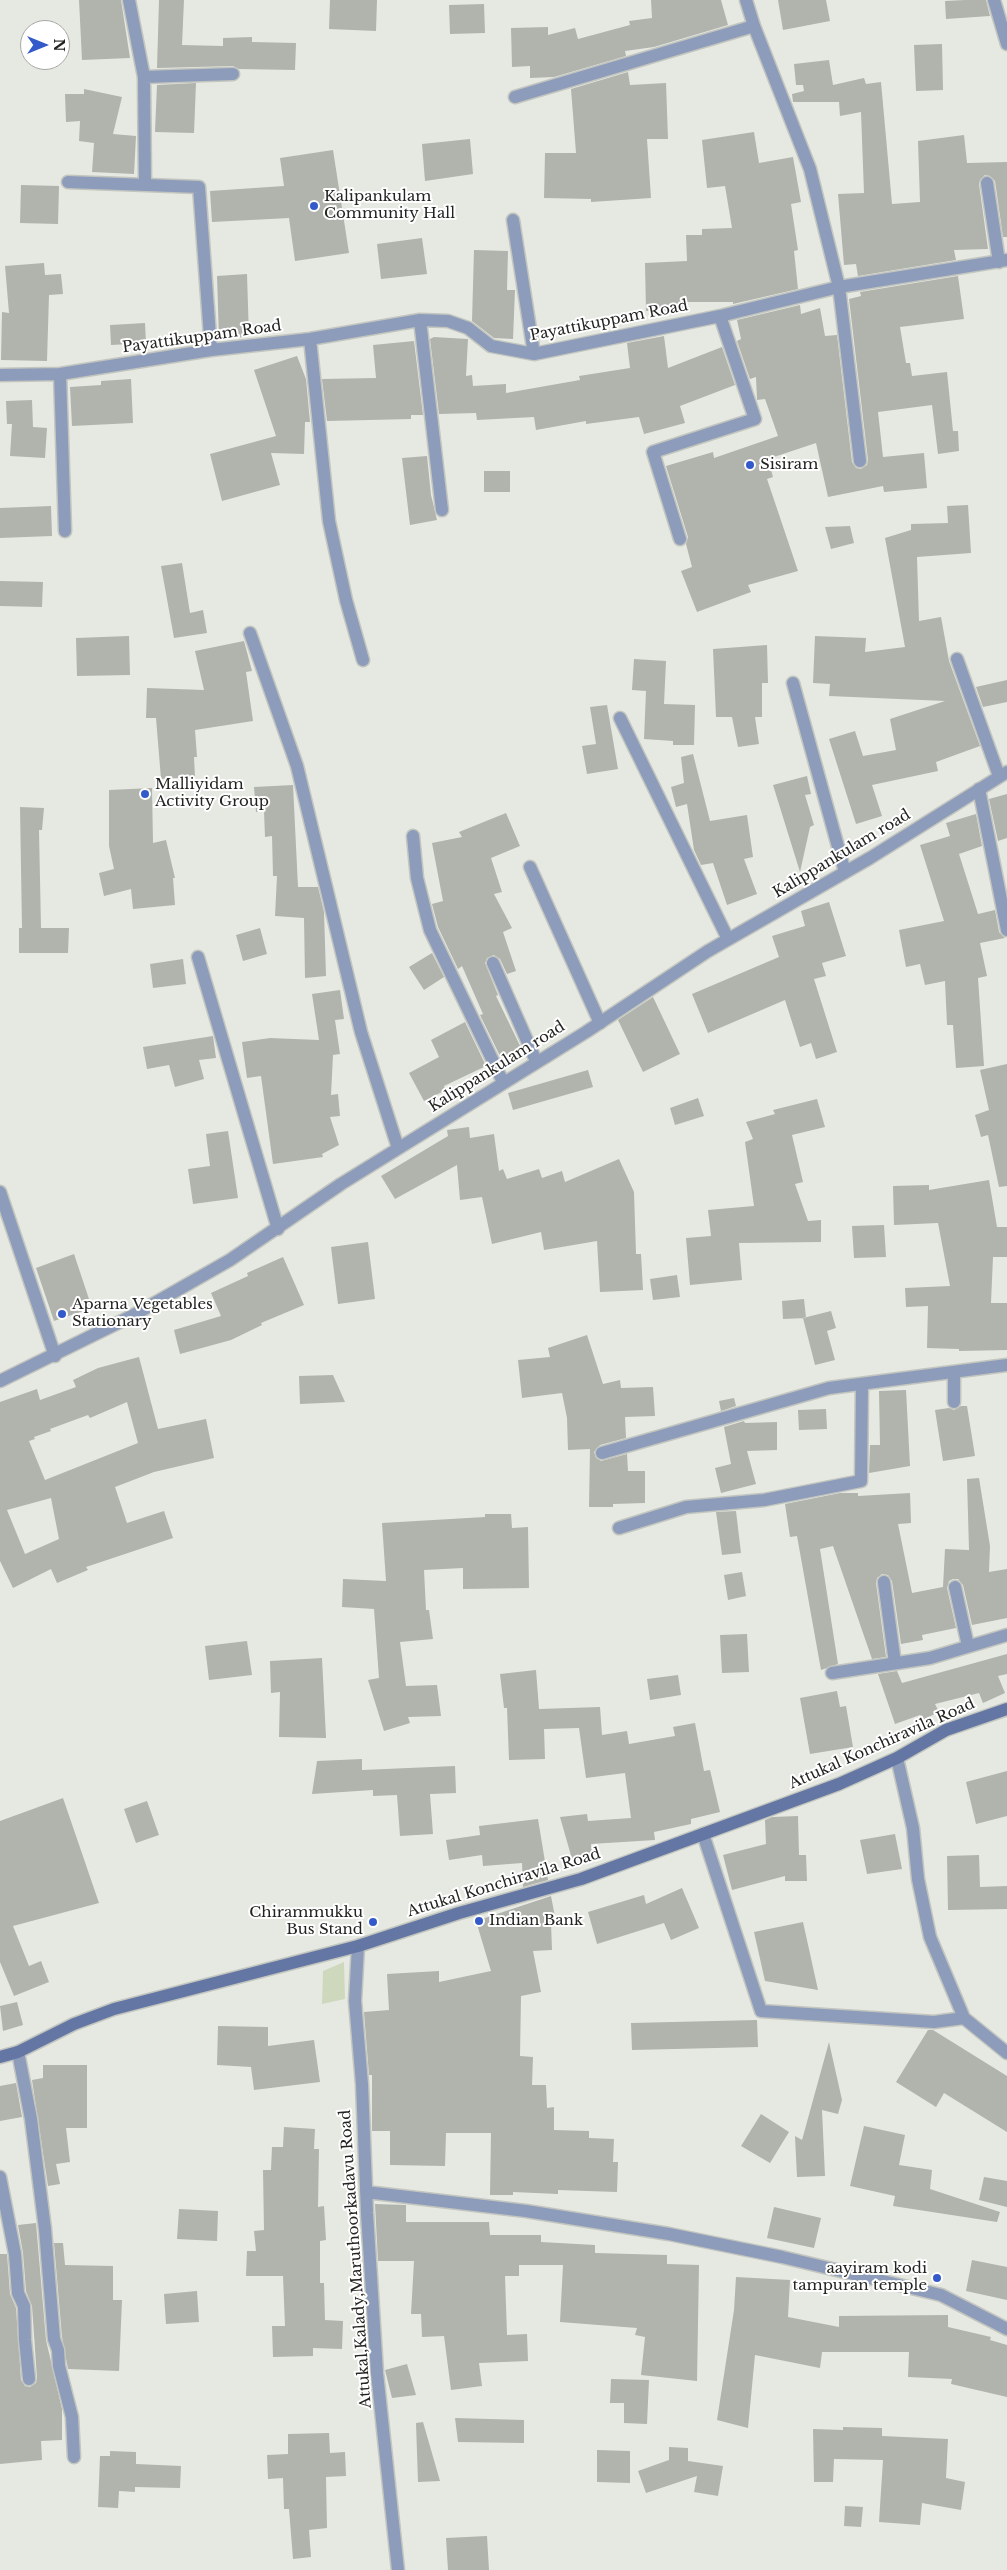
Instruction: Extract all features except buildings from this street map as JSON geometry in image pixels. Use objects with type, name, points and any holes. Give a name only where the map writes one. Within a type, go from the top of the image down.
[{"type":"main road","name":"Attukal Konchiravila Road","points":[[0,2057],[18,2052],[74,2024],[114,2009],[358,1946],[580,1879],[840,1784],[897,1758],[946,1730],[1007,1709]]},
{"type":"street","points":[[130,0],[144,77],[146,185]]},
{"type":"street","points":[[746,0],[754,26],[810,169],[840,287],[860,461]]},
{"type":"street","points":[[994,0],[1007,44]]},
{"type":"street","points":[[515,97],[754,26]]},
{"type":"street","points":[[144,77],[233,74]]},
{"type":"street","points":[[68,182],[199,187],[212,350]]},
{"type":"street","points":[[987,183],[1003,261]]},
{"type":"street","points":[[513,220],[534,354]]},
{"type":"street","name":"Payattikuppam Road","points":[[0,375],[60,374],[420,320],[448,321],[468,328],[491,346],[534,354],[720,316],[840,287],[1003,261]]},
{"type":"street","points":[[680,539],[653,452],[755,419],[720,316]]},
{"type":"street","points":[[420,320],[442,510]]},
{"type":"street","points":[[310,338],[329,521],[346,600],[363,660]]},
{"type":"street","points":[[60,374],[65,531]]},
{"type":"street","points":[[250,632],[297,766],[361,1032],[398,1148]]},
{"type":"street","points":[[957,659],[1003,774]]},
{"type":"street","points":[[793,684],[845,872]]},
{"type":"street","points":[[620,718],[728,939]]},
{"type":"street","name":"Kalippankulam road","points":[[0,1381],[55,1356],[230,1260],[278,1229],[341,1184],[600,1022],[728,939],[845,872],[1003,774]]},
{"type":"street","points":[[979,789],[1007,930]]},
{"type":"street","points":[[413,836],[417,878],[430,930],[503,1082]]},
{"type":"street","points":[[530,867],[600,1022]]},
{"type":"street","points":[[198,957],[278,1229]]},
{"type":"street","points":[[494,963],[536,1061]]},
{"type":"street","points":[[0,1192],[55,1356]]},
{"type":"street","points":[[602,1453],[829,1388],[1007,1365]]},
{"type":"street","points":[[954,1372],[954,1402]]},
{"type":"street","points":[[619,1528],[686,1507],[764,1500],[861,1481],[862,1384]]},
{"type":"street","points":[[884,1582],[895,1663]]},
{"type":"street","points":[[955,1587],[968,1646]]},
{"type":"street","points":[[832,1673],[930,1658],[1007,1635]]},
{"type":"street","points":[[897,1758],[913,1828],[918,1879],[930,1937],[964,2018],[1007,2053]]},
{"type":"street","points":[[703,1834],[761,2012],[934,2022],[964,2018]]},
{"type":"street","name":"Attukal,Kalady,Maruthoorkadavu Road","points":[[358,1946],[355,2001],[362,2084],[366,2192],[378,2373],[398,2570]]},
{"type":"street","points":[[18,2052],[31,2119],[45,2229],[54,2339],[72,2417],[74,2457]]},
{"type":"street","points":[[0,2177],[15,2254],[18,2293],[24,2306],[29,2378]]},
{"type":"street","points":[[366,2192],[526,2211],[669,2234],[782,2257],[941,2295],[1007,2329]]},
{"type":"green space","points":[[344,1962],[345,1999],[322,2004],[323,1971]]},
{"type":"place","name":"Kalipankulam Community Hall","points":[[314,206]]},
{"type":"place","name":"Sisiram","points":[[750,465]]},
{"type":"place","name":"Malliyidam Activity Group","points":[[145,794]]},
{"type":"place","name":"Aparna Vegetables Stationary","points":[[62,1314]]},
{"type":"place","name":"Indian Bank","points":[[479,1921]]},
{"type":"place","name":"Chirammukku Bus Stand","points":[[373,1922]]},
{"type":"place","name":"aayiram kodi tampuran temple","points":[[937,2278]]}]
